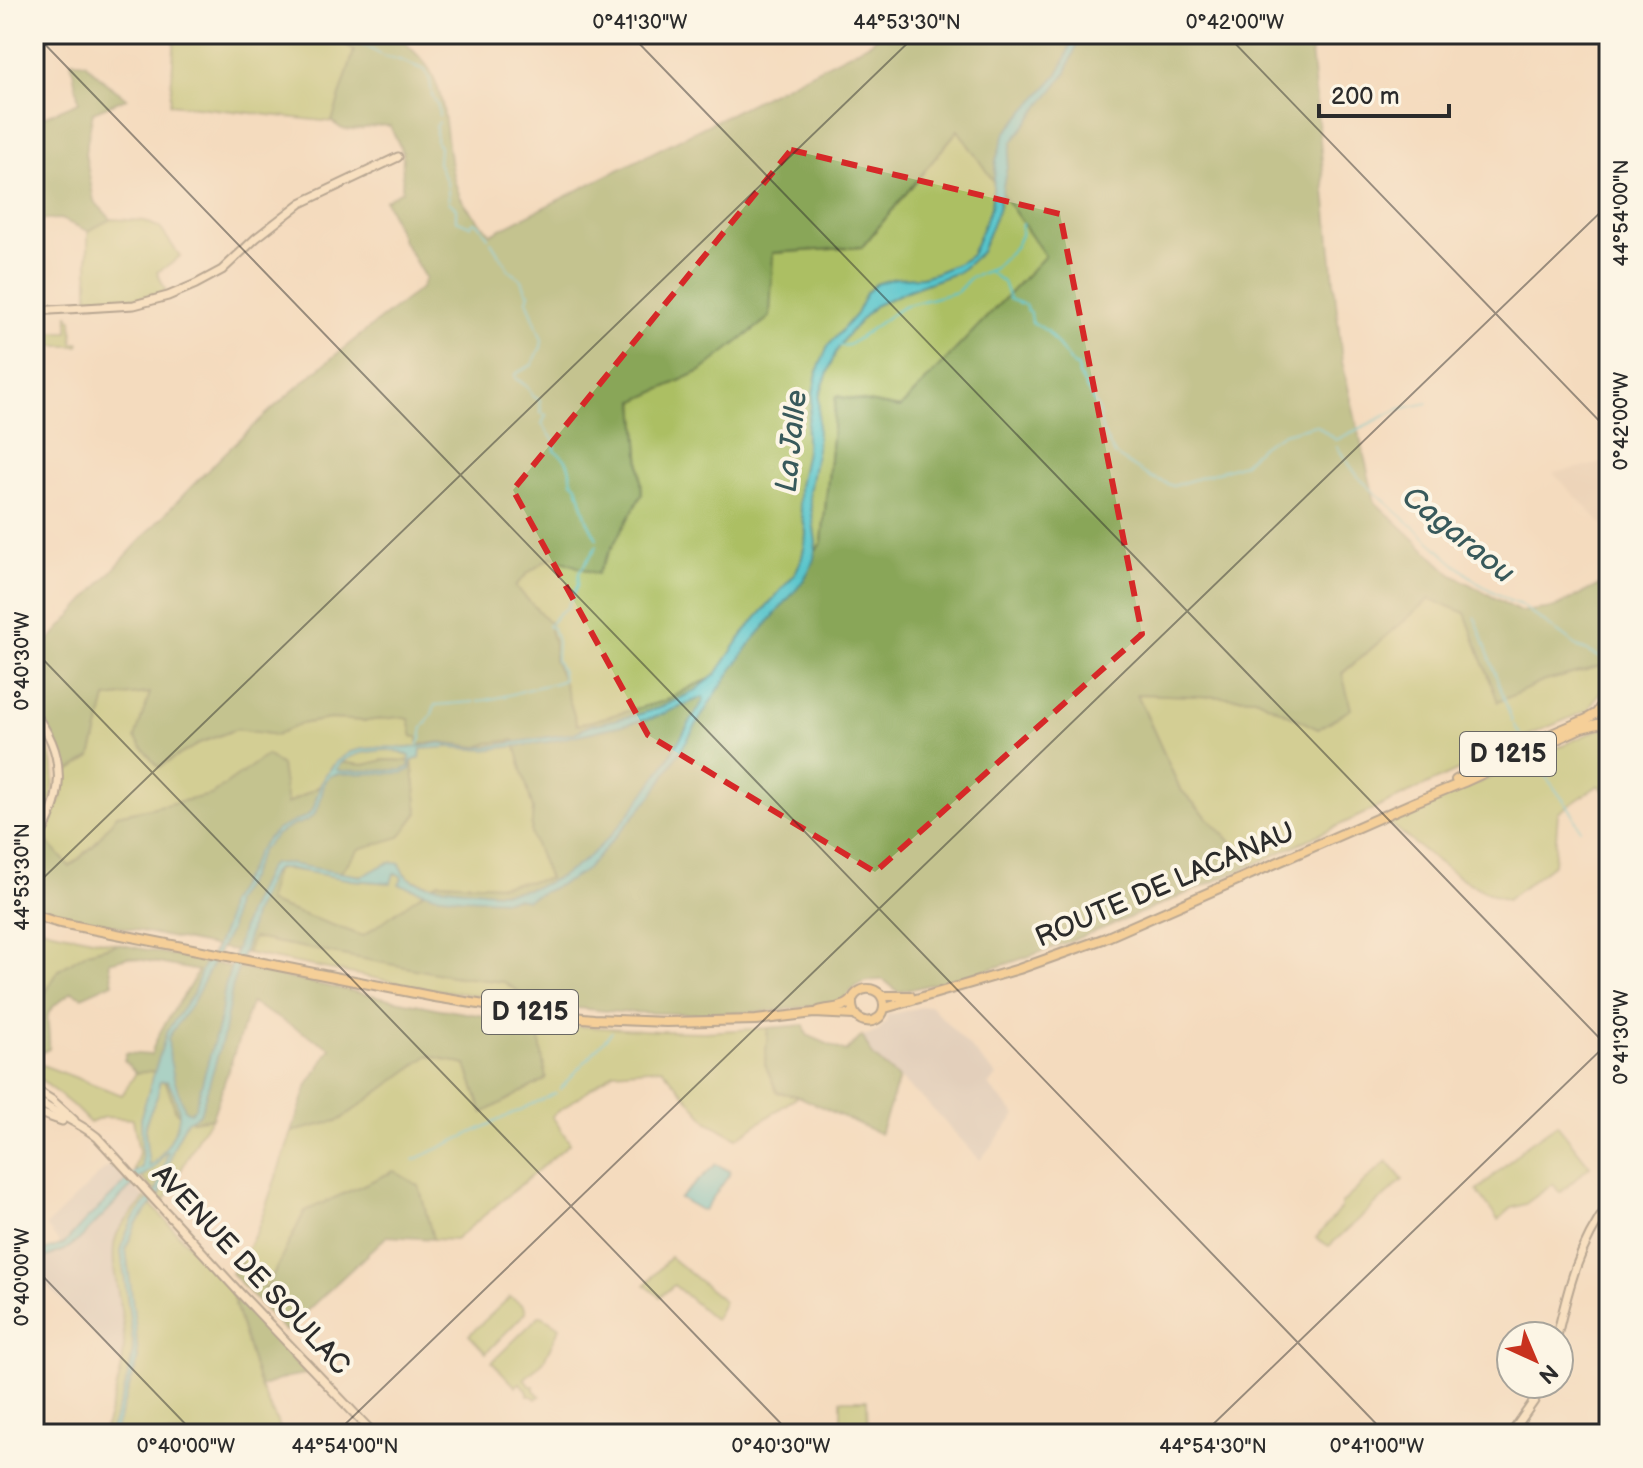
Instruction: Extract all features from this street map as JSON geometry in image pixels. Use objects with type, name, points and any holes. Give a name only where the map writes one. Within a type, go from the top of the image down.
[{"type":"main road","points":[[34,311],[134,305],[168,296],[222,270],[256,238],[301,203],[398,157]]},
{"type":"main road","points":[[1607,723],[1601,706],[1609,695]]},
{"type":"main road","name":"ROUTE DE LACANAU","points":[[1415,802],[1516,749],[1587,719],[1597,713],[1601,706]]},
{"type":"main road","points":[[34,714],[51,739],[59,775],[53,807],[34,845]]},
{"type":"main road","name":"ROUTE DE LACANAU","points":[[927,995],[1019,969],[1103,939],[1581,728],[1607,723]]},
{"type":"main road","name":"D 1215","points":[[36,919],[460,1001],[582,1018],[702,1022],[814,1013],[854,1015]]},
{"type":"main road","points":[[874,990],[882,996],[885,1008],[882,1015],[873,1021],[862,1021],[854,1015],[852,1001],[859,991],[874,990]]},
{"type":"main road","name":"D 1215","points":[[882,996],[927,995]]},
{"type":"main road","name":"D 1215","points":[[885,1008],[927,995]]},
{"type":"main road","name":"D 1215","points":[[814,1013],[852,1001]]},
{"type":"main road","points":[[34,1089],[97,1137],[115,1157]]},
{"type":"main road","points":[[34,1098],[82,1126]]},
{"type":"main road","points":[[34,1111],[79,1130],[115,1157]]},
{"type":"main road","name":"AVENUE DE SOULAC","points":[[115,1157],[374,1434]]},
{"type":"main road","points":[[1561,1320],[1579,1256],[1594,1225],[1609,1204]]},
{"type":"main road","points":[[1511,1434],[1534,1400]]},
{"type":"highlighted area","points":[[791,150],[1060,214],[1142,634],[875,872],[648,735],[513,490]]},
{"type":"shaded area","points":[[1609,462],[1609,531],[1553,473]]},
{"type":"shaded area","points":[[930,1005],[997,1076],[988,1085],[1016,1115],[980,1160],[925,1101],[873,1056],[862,1036],[877,1032],[886,1022],[887,1015]]},
{"type":"shaded area","points":[[112,1162],[127,1180],[61,1245],[46,1226]]},
{"type":"shaded area","points":[[132,1184],[145,1198],[118,1232],[113,1260],[124,1336],[122,1365],[34,1271],[34,1261],[72,1244]]},
{"type":"green space","points":[[175,34],[335,34],[354,51],[332,122],[170,104]]},
{"type":"green space","points":[[335,34],[397,34],[426,65],[439,90],[451,166],[460,196],[491,234],[872,42],[877,34],[1334,34],[1311,50],[1342,361],[1375,502],[1451,574],[1520,612],[1554,608],[1609,580],[1609,664],[1542,682],[1498,702],[1465,613],[1430,599],[1342,673],[1351,709],[1318,729],[1255,698],[1137,694],[1180,789],[1253,865],[1110,926],[1008,963],[898,992],[884,980],[864,982],[841,1002],[774,1011],[702,1014],[617,1012],[537,1004],[504,982],[452,976],[253,938],[246,953],[34,909],[34,850],[45,839],[70,867],[93,846],[117,815],[211,795],[267,755],[281,766],[287,804],[320,786],[336,762],[364,765],[384,760],[412,761],[418,812],[400,837],[359,849],[337,876],[285,868],[275,870],[267,902],[363,936],[438,882],[501,885],[549,879],[531,834],[533,809],[514,740],[479,747],[441,742],[418,745],[418,737],[413,737],[409,719],[330,719],[300,724],[276,735],[237,729],[202,742],[158,767],[135,738],[150,693],[106,698],[91,757],[64,774],[58,747],[34,709],[34,657],[124,558],[265,415],[421,288],[425,278],[401,237],[385,200],[402,191],[403,153],[390,126],[348,130],[332,122],[354,51]],"holes":[[[958,130],[1045,256],[900,408],[836,396],[822,542],[718,676],[665,701],[577,725],[554,660],[551,624],[515,586],[551,557],[597,574],[642,494],[635,401],[701,371],[770,317],[773,253],[862,247]]]},
{"type":"green space","points":[[71,61],[85,63],[127,98],[93,112],[85,153],[94,201],[111,219],[88,231],[60,219],[34,220],[34,121],[79,102]]},
{"type":"green space","points":[[958,130],[1046,256],[900,408],[836,397],[822,542],[718,676],[665,701],[577,725],[554,660],[550,629],[515,586],[528,573],[642,494],[635,401],[701,371],[773,253],[862,247]]},
{"type":"green space","points":[[111,219],[145,221],[160,228],[180,256],[157,272],[166,291],[125,301],[88,303],[88,231]]},
{"type":"green space","points":[[68,314],[72,319],[73,343],[79,343],[79,346],[34,346],[34,332],[68,332]]},
{"type":"green space","points":[[1430,599],[1465,613],[1498,702],[1542,682],[1609,664],[1609,686],[1602,690],[1586,711],[1511,743],[1253,865],[1180,789],[1137,694],[1255,698],[1319,729],[1342,674]]},
{"type":"green space","points":[[151,692],[159,767],[202,742],[237,729],[276,735],[300,724],[330,719],[410,719],[413,737],[418,737],[419,745],[441,742],[479,747],[515,740],[533,809],[531,834],[549,879],[501,885],[438,882],[434,886],[412,879],[404,873],[399,863],[394,862],[365,875],[340,873],[359,849],[400,836],[418,813],[412,761],[384,760],[364,765],[336,762],[320,786],[286,804],[281,766],[267,756],[211,795],[118,815],[93,846],[69,867],[45,839],[63,791],[64,774],[91,757],[106,698]]},
{"type":"green space","points":[[1601,728],[1609,731],[1609,796],[1599,785],[1558,813],[1554,864],[1507,900],[1459,877],[1388,823]]},
{"type":"green space","points":[[49,749],[53,772],[52,795],[34,838],[35,787],[46,760],[44,750]]},
{"type":"green space","points":[[278,868],[390,883],[393,873],[400,874],[400,884],[426,892],[363,936],[267,902],[274,870]]},
{"type":"green space","points":[[34,926],[118,944],[88,952],[59,970],[34,1012]]},
{"type":"green space","points":[[253,937],[452,976],[504,982],[537,1004],[425,988],[246,953]]},
{"type":"green space","points":[[118,944],[440,1009],[537,1024],[546,1079],[483,1113],[466,1065],[429,1055],[340,1120],[292,1132],[308,1085],[331,1048],[251,1003],[212,1118],[193,1121],[176,1112],[167,1085],[152,1071],[136,1073],[124,1060],[126,1053],[151,1055],[160,1033],[198,971],[128,957],[109,962],[113,983],[82,997],[72,992],[54,1006],[48,1016],[49,1049],[34,1057],[34,1012],[59,970],[88,952]]},
{"type":"green space","points":[[537,1024],[704,1032],[768,1028],[765,1064],[777,1092],[798,1096],[737,1138],[708,1122],[662,1068],[614,1072],[552,1116],[570,1143],[455,1240],[433,1239],[419,1186],[305,1211],[266,1289],[240,1261],[257,1231],[292,1132],[340,1120],[429,1055],[466,1065],[483,1112],[546,1078]]},
{"type":"green space","points":[[804,1025],[807,1035],[846,1052],[862,1036],[873,1056],[899,1079],[880,1134],[798,1096],[777,1092],[765,1064],[768,1028]]},
{"type":"green space","points":[[37,1063],[122,1095],[136,1073],[152,1070],[167,1085],[176,1112],[193,1121],[212,1118],[199,1135],[164,1201],[134,1170],[139,1152],[133,1119],[104,1117],[90,1123],[34,1074]]},
{"type":"green space","points":[[1557,1124],[1590,1166],[1560,1193],[1553,1184],[1498,1220],[1477,1191],[1527,1145]]},
{"type":"green space","points":[[1387,1161],[1403,1180],[1329,1246],[1316,1238],[1341,1204]]},
{"type":"green space","points":[[394,1171],[419,1186],[433,1239],[387,1236],[285,1331],[231,1273],[240,1261],[266,1289],[305,1211]]},
{"type":"green space","points":[[145,1198],[231,1291],[260,1387],[283,1434],[103,1434],[124,1349],[114,1269],[115,1242],[118,1232]]},
{"type":"green space","points":[[670,1257],[724,1301],[715,1320],[674,1285],[660,1297],[645,1285]]},
{"type":"green space","points":[[231,1291],[306,1374],[260,1387]]},
{"type":"green space","points":[[510,1297],[524,1306],[526,1312],[486,1353],[469,1335]]},
{"type":"green space","points":[[539,1316],[560,1327],[543,1362],[524,1379],[534,1386],[540,1396],[536,1399],[528,1396],[520,1383],[515,1386],[492,1362]]},
{"type":"green space","points":[[841,1400],[867,1400],[868,1434],[839,1434]]},
{"type":"water","points":[[1074,34],[1081,34],[1066,73],[1012,142],[998,210],[981,252],[959,272],[874,306],[846,336],[835,354],[819,396],[817,448],[809,492],[816,542],[810,569],[753,640],[716,693],[652,796],[586,870],[526,900],[434,895],[399,884],[402,878],[394,873],[391,883],[352,880],[285,868],[276,869],[271,874],[253,915],[233,984],[223,1037],[200,1114],[186,1122],[173,1149],[161,1193],[136,1224],[126,1249],[138,1360],[114,1434],[109,1434],[131,1366],[133,1342],[121,1251],[133,1219],[157,1189],[168,1152],[79,1240],[65,1250],[34,1262],[34,1254],[64,1244],[127,1178],[142,1167],[141,1116],[167,1031],[193,994],[225,925],[228,903],[257,852],[278,829],[307,816],[313,809],[325,775],[350,752],[441,743],[478,748],[574,733],[591,725],[662,707],[695,691],[716,674],[746,630],[794,575],[801,561],[806,532],[799,504],[799,486],[817,372],[828,346],[856,314],[866,293],[876,284],[895,278],[922,277],[971,255],[991,207],[996,160],[1005,133],[1064,63]],"holes":[[[703,697],[670,755],[629,814],[580,864],[553,880],[523,890],[493,892],[423,884],[410,879],[400,863],[395,862],[360,876],[284,863],[272,864],[247,913],[225,986],[220,1019],[195,1108],[191,1112],[185,1110],[174,1079],[168,1039],[192,1004],[230,930],[234,901],[261,851],[276,835],[314,815],[325,781],[330,776],[403,773],[410,770],[412,761],[420,758],[421,749],[449,747],[485,750],[548,742],[653,718]],[[386,750],[410,756],[409,767],[403,770],[336,769],[352,756]],[[167,1081],[169,1084],[179,1117],[168,1144],[149,1166],[146,1125],[159,1083]]]},
{"type":"water","points":[[716,1164],[730,1171],[729,1175],[704,1210],[680,1198]]},
{"type":"waterway","points":[[344,34],[385,57],[425,70],[439,116]]},
{"type":"waterway","points":[[439,122],[436,127],[438,163],[447,182],[449,202],[456,208],[456,220],[470,226],[474,222],[480,225],[488,237]]},
{"type":"waterway","points":[[840,346],[849,345],[903,306],[957,292],[971,277],[993,269],[1016,246],[1022,224]]},
{"type":"waterway","points":[[491,242],[529,293],[527,300],[542,340],[532,365],[515,374],[516,379],[540,400],[541,413],[546,415],[542,424],[555,442],[555,451],[568,463],[572,481],[577,486],[587,520],[597,539]]},
{"type":"waterway","name":"Cagaraou","points":[[988,271],[1003,282],[1009,299],[1025,305],[1032,322],[1047,331],[1078,367],[1079,375],[1098,409],[1102,431],[1115,455],[1148,476],[1173,486],[1243,464],[1263,445],[1284,433],[1316,425],[1336,440],[1399,409],[1428,403]]},
{"type":"waterway","name":"Cagaraou","points":[[1337,447],[1359,478],[1478,583],[1519,604],[1580,648],[1609,661]]},
{"type":"waterway","points":[[478,701],[563,680],[556,660],[557,642],[553,628],[548,626],[567,608],[578,585],[579,573],[597,546]]},
{"type":"waterway","points":[[1475,617],[1512,721]]},
{"type":"waterway","points":[[425,725],[435,705],[474,702]]},
{"type":"waterway","points":[[1514,725],[1520,734]]},
{"type":"waterway","points":[[418,745],[423,727]]},
{"type":"waterway","points":[[1535,762],[1570,809],[1580,829]]},
{"type":"waterway","points":[[560,1089],[612,1032]]},
{"type":"waterway","points":[[414,1160],[556,1093]]},
{"type":"water label","name":"La Jalle","points":[[792,441]]}]
